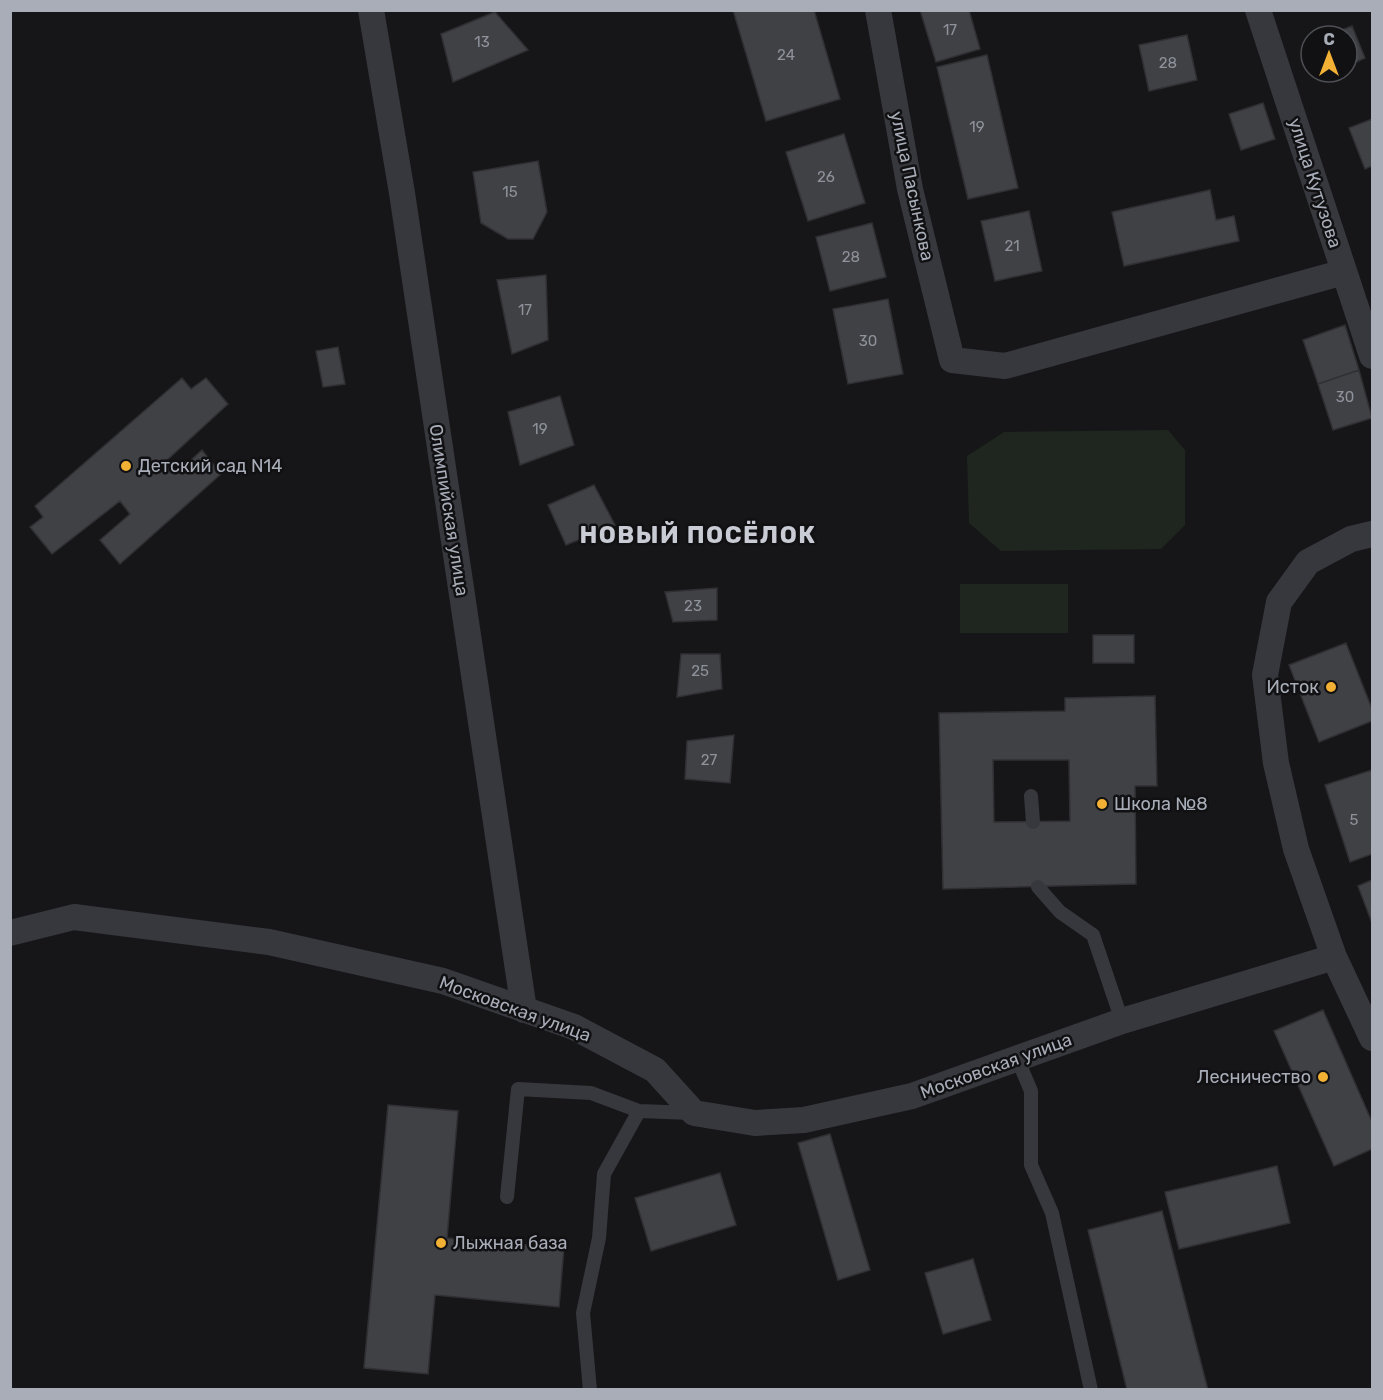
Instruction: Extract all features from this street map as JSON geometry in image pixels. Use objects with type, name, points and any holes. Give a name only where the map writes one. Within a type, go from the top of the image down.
[{"type":"street","name":"Олимпийская улица","points":[[371,10],[402,193],[524,1010]]},
{"type":"street","name":"улица Пасынкова","points":[[878,10],[910,189],[952,360],[1005,366],[1344,272]]},
{"type":"street","name":"улица Кутузова","points":[[1258,10],[1372,356]]},
{"type":"street","points":[[1372,534],[1351,539],[1308,562],[1279,602],[1265,675],[1276,763],[1296,849],[1334,957],[1372,1038]]},
{"type":"street","name":"Московская улица","points":[[10,933],[74,917],[269,942],[443,981],[574,1027],[655,1070],[694,1113],[755,1123],[804,1120],[912,1096],[1122,1020],[1334,957]]},
{"type":"lane","points":[[1031,796],[1033,822]]},
{"type":"lane","points":[[1038,887],[1060,912],[1093,935],[1122,1020]]},
{"type":"lane","points":[[1017,1058],[1031,1091],[1031,1165],[1053,1213],[1091,1389]]},
{"type":"lane","points":[[507,1197],[518,1089],[591,1093],[639,1111],[694,1113]]},
{"type":"lane","points":[[590,1389],[583,1313],[599,1238],[604,1174],[639,1111]]},
{"type":"shaded area","points":[[1168,430],[1185,450],[1185,525],[1161,549],[1001,551],[969,523],[967,456],[1004,432]]},
{"type":"shaded area","points":[[960,584],[1068,584],[1068,633],[960,633]]},
{"type":"building","points":[[733,10],[814,10],[840,99],[766,121]]},
{"type":"building","points":[[920,10],[969,10],[980,49],[936,62]]},
{"type":"building","points":[[495,12],[528,50],[453,82],[441,34]]},
{"type":"building","points":[[1187,35],[1197,80],[1149,91],[1139,45]]},
{"type":"building","points":[[1359,43],[1365,58],[1359,61]]},
{"type":"building","points":[[987,55],[1018,188],[968,199],[937,67]]},
{"type":"building","points":[[1263,103],[1275,139],[1241,150],[1229,114]]},
{"type":"building","points":[[1372,119],[1372,166],[1365,169],[1349,128]]},
{"type":"building","points":[[844,134],[865,203],[808,221],[786,152]]},
{"type":"building","points":[[538,161],[547,212],[533,239],[508,239],[481,223],[473,172]]},
{"type":"building","points":[[1210,190],[1216,220],[1234,216],[1239,241],[1124,266],[1112,212]]},
{"type":"building","points":[[1029,211],[1042,271],[995,281],[981,221]]},
{"type":"building","points":[[872,223],[886,277],[830,291],[816,237]]},
{"type":"building","points":[[546,275],[548,340],[512,354],[497,280]]},
{"type":"building","points":[[888,299],[903,374],[848,384],[833,309]]},
{"type":"building","points":[[1345,325],[1359,370],[1318,384],[1303,340]]},
{"type":"building","points":[[338,347],[345,384],[323,387],[316,351]]},
{"type":"building","points":[[1359,370],[1372,418],[1333,430],[1318,384]]},
{"type":"building","name":"Детский сад N14","points":[[182,378],[191,389],[206,378],[228,404],[166,461],[178,472],[202,450],[221,474],[120,564],[100,540],[130,514],[120,501],[52,554],[30,527],[43,517],[35,506]]},
{"type":"building","points":[[560,396],[574,445],[520,465],[508,412]]},
{"type":"building","points":[[594,485],[615,525],[566,545],[548,505]]},
{"type":"building","points":[[717,588],[717,620],[673,622],[665,592]]},
{"type":"building","points":[[1093,635],[1134,635],[1134,663],[1093,663]]},
{"type":"building","name":"Исток","points":[[1346,643],[1372,709],[1372,721],[1319,742],[1289,665]]},
{"type":"building","points":[[681,654],[720,654],[722,689],[677,697]]},
{"type":"building","name":"Школа №8","points":[[1155,696],[1157,786],[1135,786],[1136,884],[943,889],[939,713],[1065,711],[1065,698]],"holes":[[[993,760],[1069,760],[1070,821],[994,822]]]},
{"type":"building","points":[[734,735],[730,783],[685,779],[687,741]]},
{"type":"building","points":[[1372,770],[1372,854],[1350,862],[1325,785]]},
{"type":"building","points":[[1372,880],[1372,923],[1358,886]]},
{"type":"building","name":"Лесничество","points":[[1323,1010],[1372,1122],[1372,1149],[1334,1166],[1274,1031]]},
{"type":"building","name":"Лыжная база","points":[[388,1105],[458,1111],[447,1238],[564,1248],[559,1307],[435,1295],[428,1374],[364,1368]]},
{"type":"building","points":[[830,1134],[870,1270],[838,1280],[798,1143]]},
{"type":"building","points":[[1277,1166],[1290,1223],[1179,1249],[1165,1192]]},
{"type":"building","points":[[720,1173],[736,1225],[651,1251],[635,1198]]},
{"type":"building","points":[[1162,1211],[1208,1390],[1127,1390],[1088,1230]]},
{"type":"building","points":[[973,1259],[991,1320],[943,1334],[925,1273]]},
{"type":"place","name":"Детский сад N14","points":[[126,466]]},
{"type":"place","name":"Исток","points":[[1331,687]]},
{"type":"place","name":"Школа №8","points":[[1102,804]]},
{"type":"place","name":"Лесничество","points":[[1323,1077]]},
{"type":"place","name":"Лыжная база","points":[[441,1243]]},
{"type":"district","name":"НОВЫЙ ПОСЁЛОК","points":[[698,535]]}]
